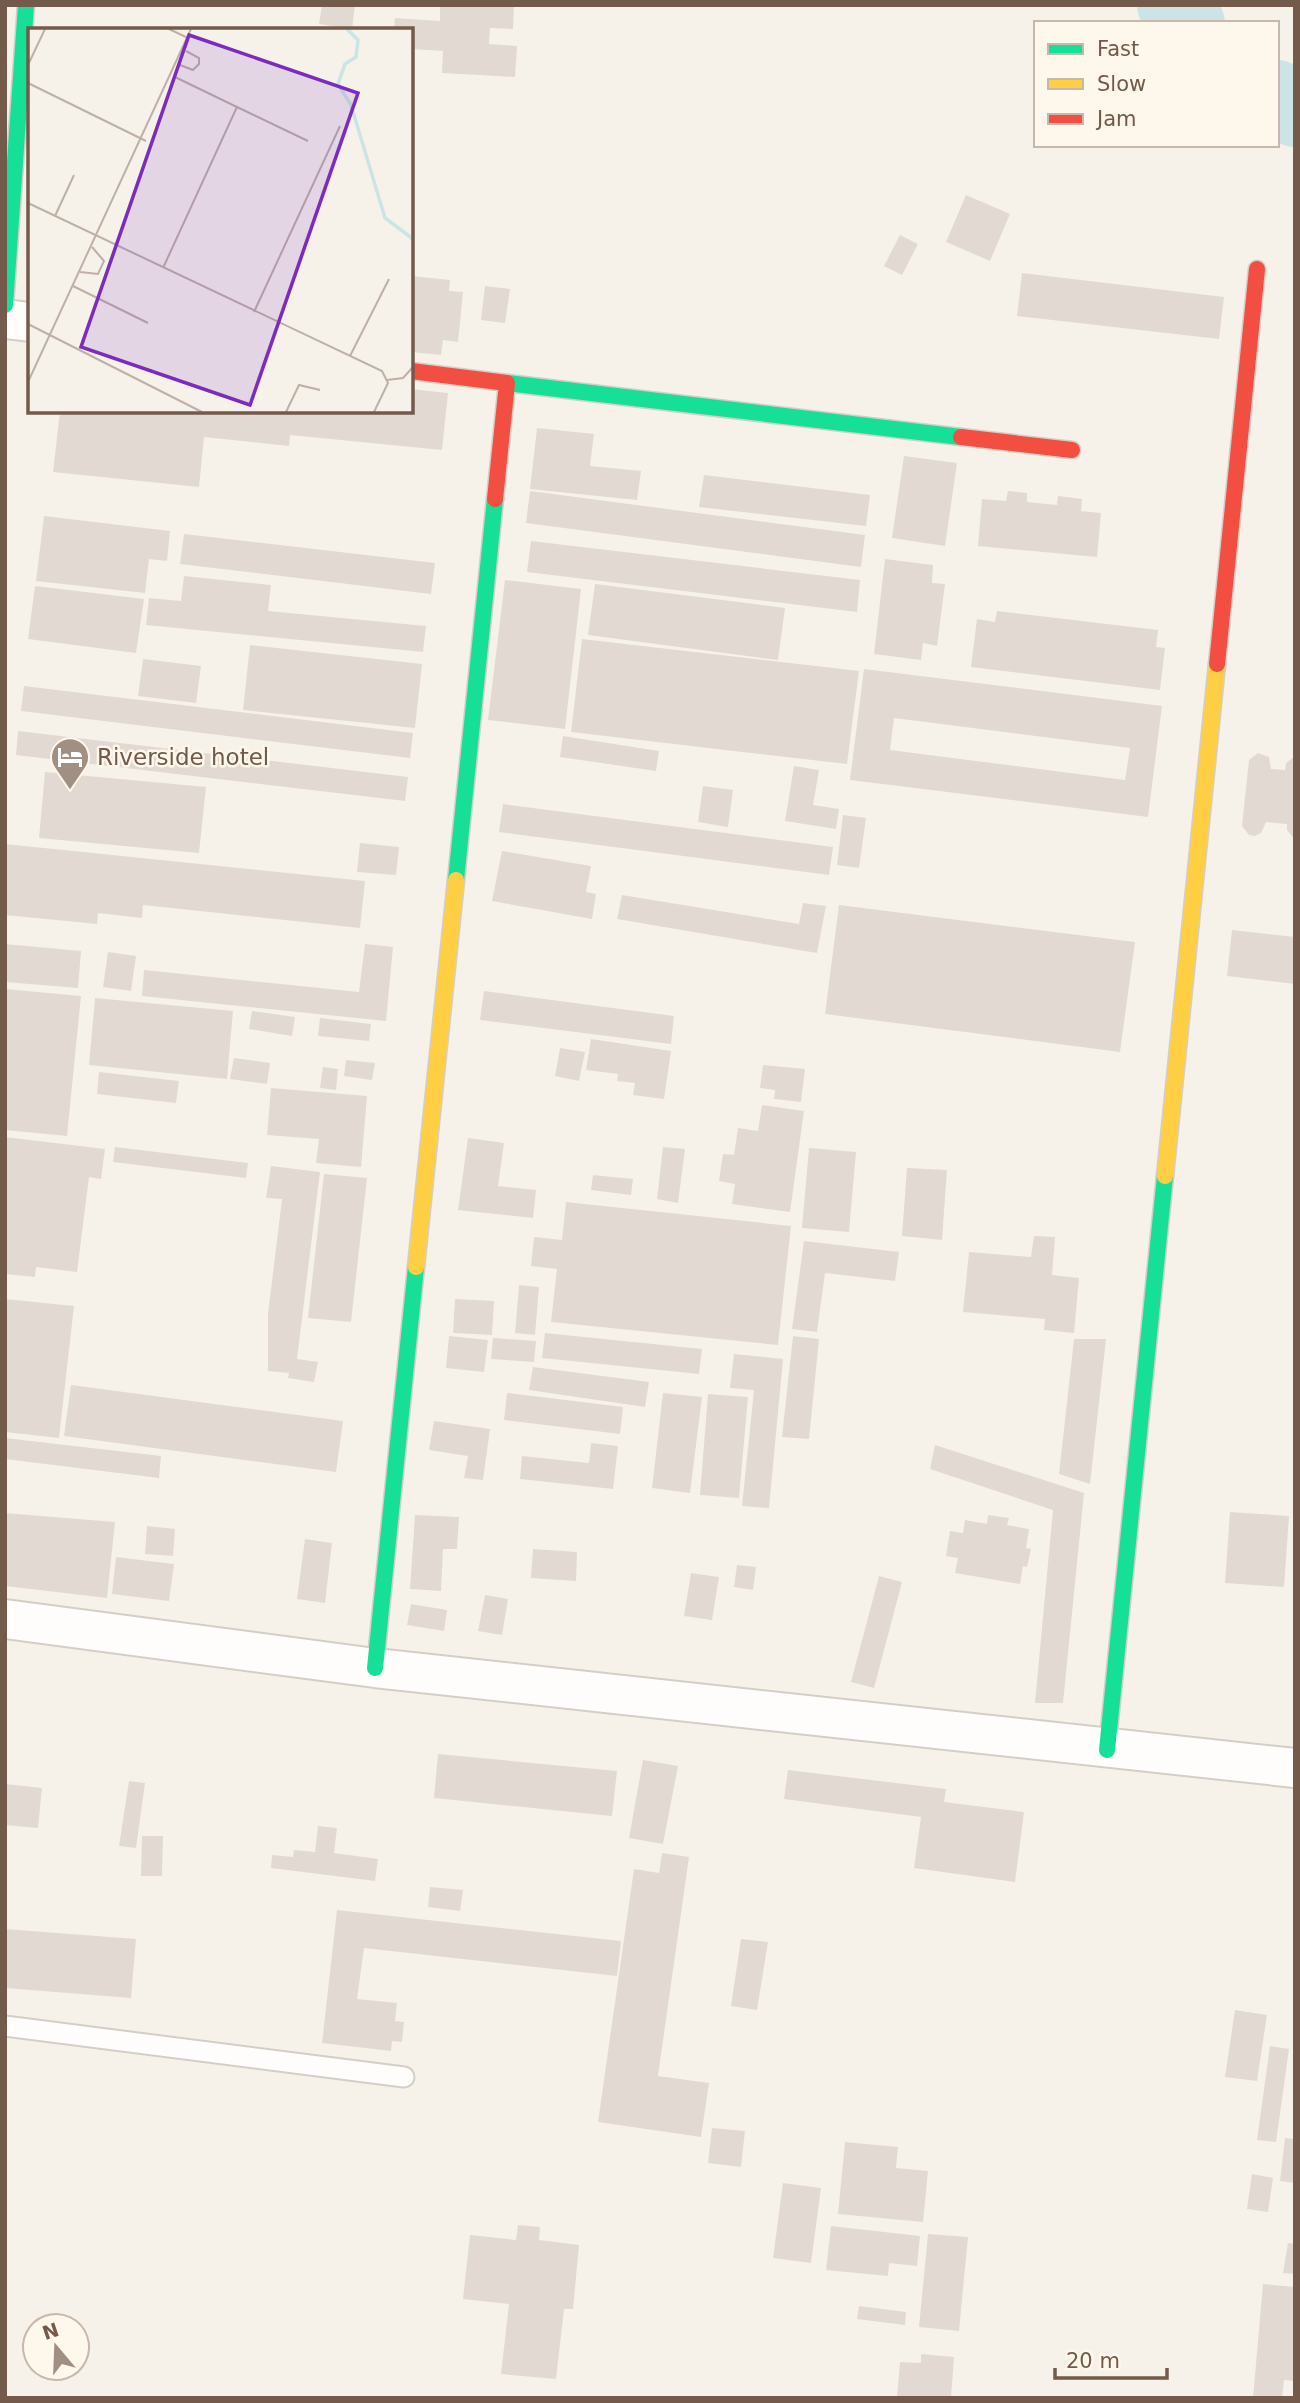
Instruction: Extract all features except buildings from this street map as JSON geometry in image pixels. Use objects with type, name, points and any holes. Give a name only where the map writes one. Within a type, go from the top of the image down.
[{"type":"main road","points":[[5,305],[20,226],[26,5]]},
{"type":"main road","points":[[1107,1750],[1257,269]]},
{"type":"main road","points":[[413,371],[1072,450]]},
{"type":"main road","points":[[375,1668],[507,383]]},
{"type":"street","points":[[5,320],[28,322]]},
{"type":"street","points":[[5,1619],[375,1668],[1107,1750],[1295,1768]]},
{"type":"lane","points":[[5,2026],[404,2077]]},
{"type":"waterway","points":[[1170,5],[1190,21]]},
{"type":"waterway","points":[[1279,95],[1295,114]]},
{"type":"traffic: fast","points":[[5,305],[26,5]]},
{"type":"traffic: fast","points":[[507,383],[961,437]]},
{"type":"traffic: fast","points":[[456,880],[495,499]]},
{"type":"traffic: fast","points":[[1107,1750],[1165,1176]]},
{"type":"traffic: fast","points":[[375,1668],[416,1267]]},
{"type":"traffic: slow","points":[[1165,1176],[1217,664]]},
{"type":"traffic: slow","points":[[416,1267],[456,880]]},
{"type":"traffic: jam","points":[[1217,664],[1257,269]]},
{"type":"traffic: jam","points":[[413,371],[507,383],[495,499]]},
{"type":"traffic: jam","points":[[961,437],[1072,450]]},
{"type":"place","name":"Riverside hotel","points":[[70,791]]}]
